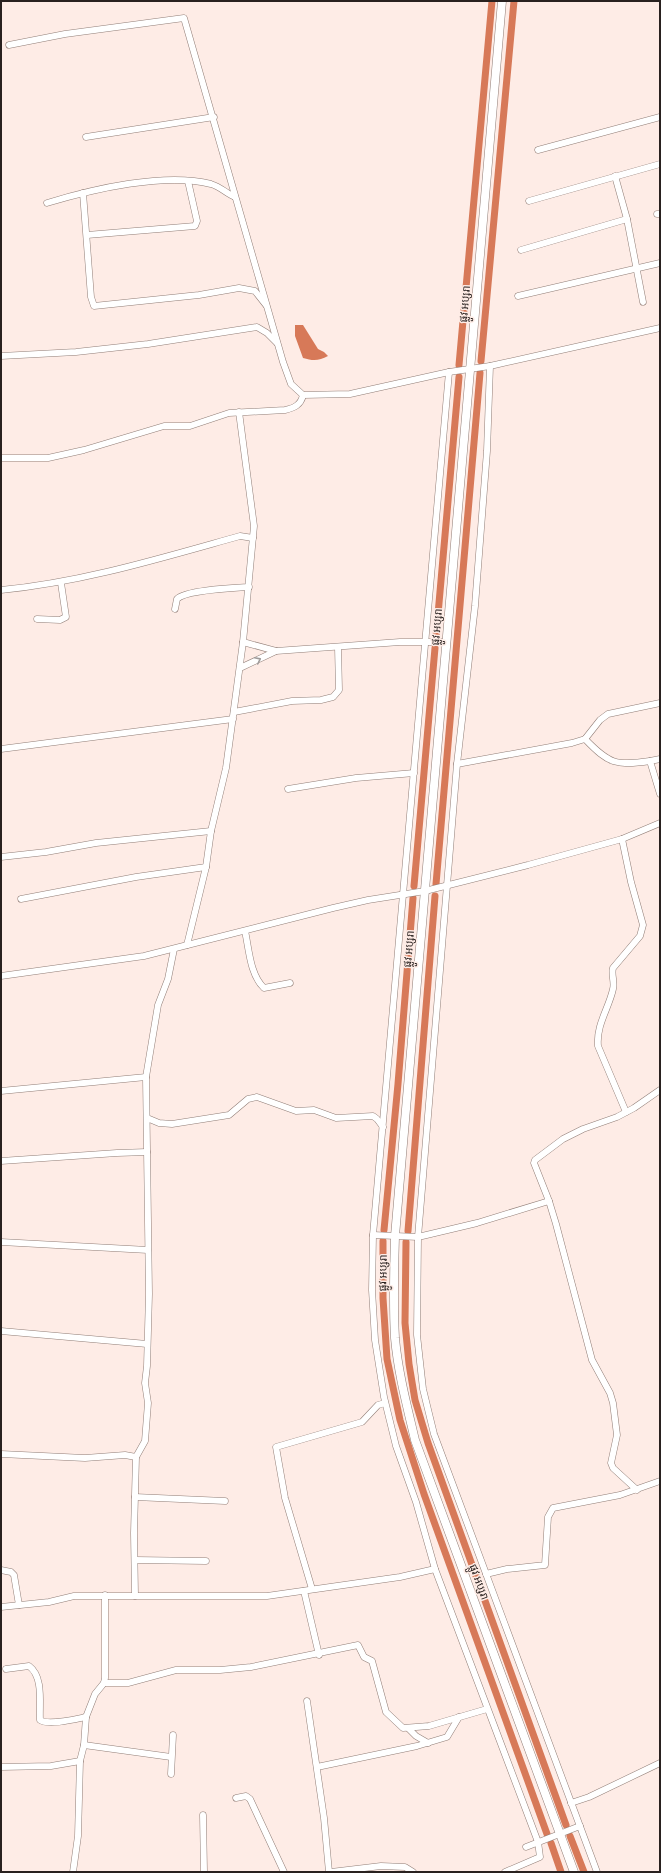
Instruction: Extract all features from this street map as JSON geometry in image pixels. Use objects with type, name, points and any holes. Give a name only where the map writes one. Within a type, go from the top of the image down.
[{"type":"street","name":"ផ្លូវ អប្សរា","points":[[502,1],[395,1236],[395,1339],[403,1393],[415,1440],[574,1872]]},
{"type":"street","points":[[9,45],[65,34],[184,18],[214,117],[278,345],[291,384],[303,395],[350,394],[449,372],[490,366],[660,328]]},
{"type":"street","points":[[86,137],[214,117]]},
{"type":"street","points":[[538,150],[660,117]]},
{"type":"street","points":[[529,201],[660,164]]},
{"type":"street","points":[[616,176],[627,219],[643,302]]},
{"type":"street","points":[[47,203],[110,187],[153,182],[188,181],[210,184],[236,197]]},
{"type":"street","points":[[87,235],[195,226],[197,221],[188,181]]},
{"type":"street","points":[[83,193],[91,297],[95,307],[199,295],[238,288],[255,291],[268,308]]},
{"type":"street","points":[[521,250],[627,219]]},
{"type":"street","points":[[518,296],[660,263]]},
{"type":"street","points":[[1,356],[76,352],[162,342],[256,327],[267,333],[278,345]]},
{"type":"street","points":[[490,366],[487,451],[474,606],[456,764],[418,1237],[417,1335],[423,1389],[434,1434],[597,1872]]},
{"type":"street","points":[[449,372],[373,1235],[372,1290],[375,1340],[385,1403],[396,1446],[416,1502],[435,1569],[538,1842],[540,1858],[505,1872]]},
{"type":"street","points":[[1,458],[39,459],[70,453],[156,428],[173,425],[190,426],[219,416],[239,412],[263,412],[292,409],[300,403],[303,395]]},
{"type":"street","points":[[187,945],[206,867],[211,830],[226,768],[244,642],[254,526],[250,485],[239,412]]},
{"type":"street","points":[[1,590],[61,583],[156,560],[240,536],[253,538]]},
{"type":"street","points":[[37,619],[60,620],[66,617],[61,583]]},
{"type":"street","points":[[175,608],[177,599],[183,595],[249,587]]},
{"type":"street","points":[[244,642],[276,651],[400,642],[447,642]]},
{"type":"street","points":[[234,712],[292,701],[321,700],[333,697],[339,690],[338,647]]},
{"type":"street","points":[[240,668],[276,651]]},
{"type":"street","points":[[456,764],[572,743],[585,739],[594,726],[608,714],[660,703]]},
{"type":"street","points":[[1,749],[233,719]]},
{"type":"street","points":[[585,739],[593,747],[614,762],[628,764],[660,759]]},
{"type":"street","points":[[650,761],[660,794]]},
{"type":"street","points":[[288,789],[356,778],[414,773]]},
{"type":"street","points":[[1,976],[144,956],[333,908],[403,893],[425,891],[622,839],[660,823]]},
{"type":"street","points":[[1,857],[46,852],[96,843],[211,830]]},
{"type":"street","points":[[622,839],[631,882],[644,925],[640,936],[613,968],[613,989],[599,1028],[598,1046],[626,1112]]},
{"type":"street","points":[[21,899],[136,877],[206,867]]},
{"type":"street","points":[[245,931],[255,977],[260,984],[264,988],[290,982]]},
{"type":"street","points":[[135,1596],[134,1533],[136,1457],[142,1447],[146,1431],[148,1403],[145,1383],[147,1366],[148,1250],[146,1077],[156,1013],[168,979],[174,949]]},
{"type":"street","points":[[1,1092],[146,1077]]},
{"type":"street","points":[[637,1490],[614,1468],[611,1463],[616,1434],[613,1403],[610,1394],[592,1360],[556,1224],[549,1201],[534,1163],[535,1160],[569,1136],[626,1112],[660,1090]]},
{"type":"street","points":[[147,1118],[159,1123],[172,1124],[229,1115],[248,1099],[257,1097],[296,1111],[314,1110],[336,1118],[372,1116],[377,1119],[383,1127]]},
{"type":"street","points":[[1,1162],[146,1152]]},
{"type":"street","points":[[373,1235],[418,1237],[491,1219],[549,1201]]},
{"type":"street","points":[[1,1242],[148,1250]]},
{"type":"street","points":[[1,1331],[147,1344]]},
{"type":"street","points":[[312,1590],[284,1498],[276,1446],[362,1422],[378,1405],[385,1403]]},
{"type":"street","points":[[1,1454],[85,1458],[125,1455],[136,1457]]},
{"type":"street","points":[[486,1574],[507,1569],[545,1565],[548,1517],[554,1508],[637,1490],[660,1481]]},
{"type":"street","points":[[136,1497],[225,1501]]},
{"type":"street","points":[[135,1560],[206,1561]]},
{"type":"street","points":[[1,1607],[49,1602],[74,1596],[266,1596],[400,1576],[435,1569]]},
{"type":"street","points":[[1,1570],[13,1573],[19,1605]]},
{"type":"street","points":[[304,1591],[319,1655]]},
{"type":"street","points":[[72,1872],[78,1836],[80,1760],[84,1745],[86,1717],[95,1694],[104,1683],[105,1595]]},
{"type":"street","points":[[104,1683],[128,1683],[176,1670],[251,1667],[319,1655],[358,1645],[364,1657],[372,1661],[386,1712],[403,1728],[409,1729],[416,1726],[429,1726],[487,1709]]},
{"type":"street","points":[[6,1669],[29,1666],[33,1669],[38,1679],[40,1720],[43,1722],[62,1722],[86,1717]]},
{"type":"street","points":[[307,1701],[324,1818],[330,1872],[381,1866],[405,1867],[413,1872]]},
{"type":"street","points":[[317,1767],[447,1738],[459,1717]]},
{"type":"street","points":[[409,1729],[416,1736],[428,1743]]},
{"type":"street","points":[[171,1774],[173,1735]]},
{"type":"street","points":[[84,1745],[171,1757]]},
{"type":"street","points":[[1,1767],[51,1766],[80,1760]]},
{"type":"street","points":[[571,1803],[589,1797],[660,1763]]},
{"type":"street","points":[[236,1798],[246,1796],[250,1799],[284,1872]]},
{"type":"street","points":[[203,1815],[204,1872]]},
{"type":"street","points":[[526,1847],[580,1826]]},
{"type":"shaded area","points":[[295,325],[303,325],[318,349],[328,356],[316,360],[303,358],[295,336]]},
{"type":"waterway","points":[[459,365],[492,1]]},
{"type":"waterway","points":[[481,361],[514,1]]},
{"type":"waterway","points":[[436,884],[480,373]]},
{"type":"waterway","points":[[436,637],[459,377]]},
{"type":"waterway","points":[[414,886],[435,648]]},
{"type":"waterway","points":[[408,1231],[435,896]]},
{"type":"waterway","points":[[384,1230],[398,1084],[413,898]]},
{"type":"waterway","points":[[383,1241],[383,1298],[387,1359],[400,1420],[424,1494],[547,1834]]},
{"type":"waterway","points":[[406,1242],[405,1323],[409,1364],[415,1400],[428,1443],[566,1825]]},
{"type":"waterway","points":[[570,1836],[584,1872]]},
{"type":"waterway","points":[[551,1843],[561,1872]]}]
